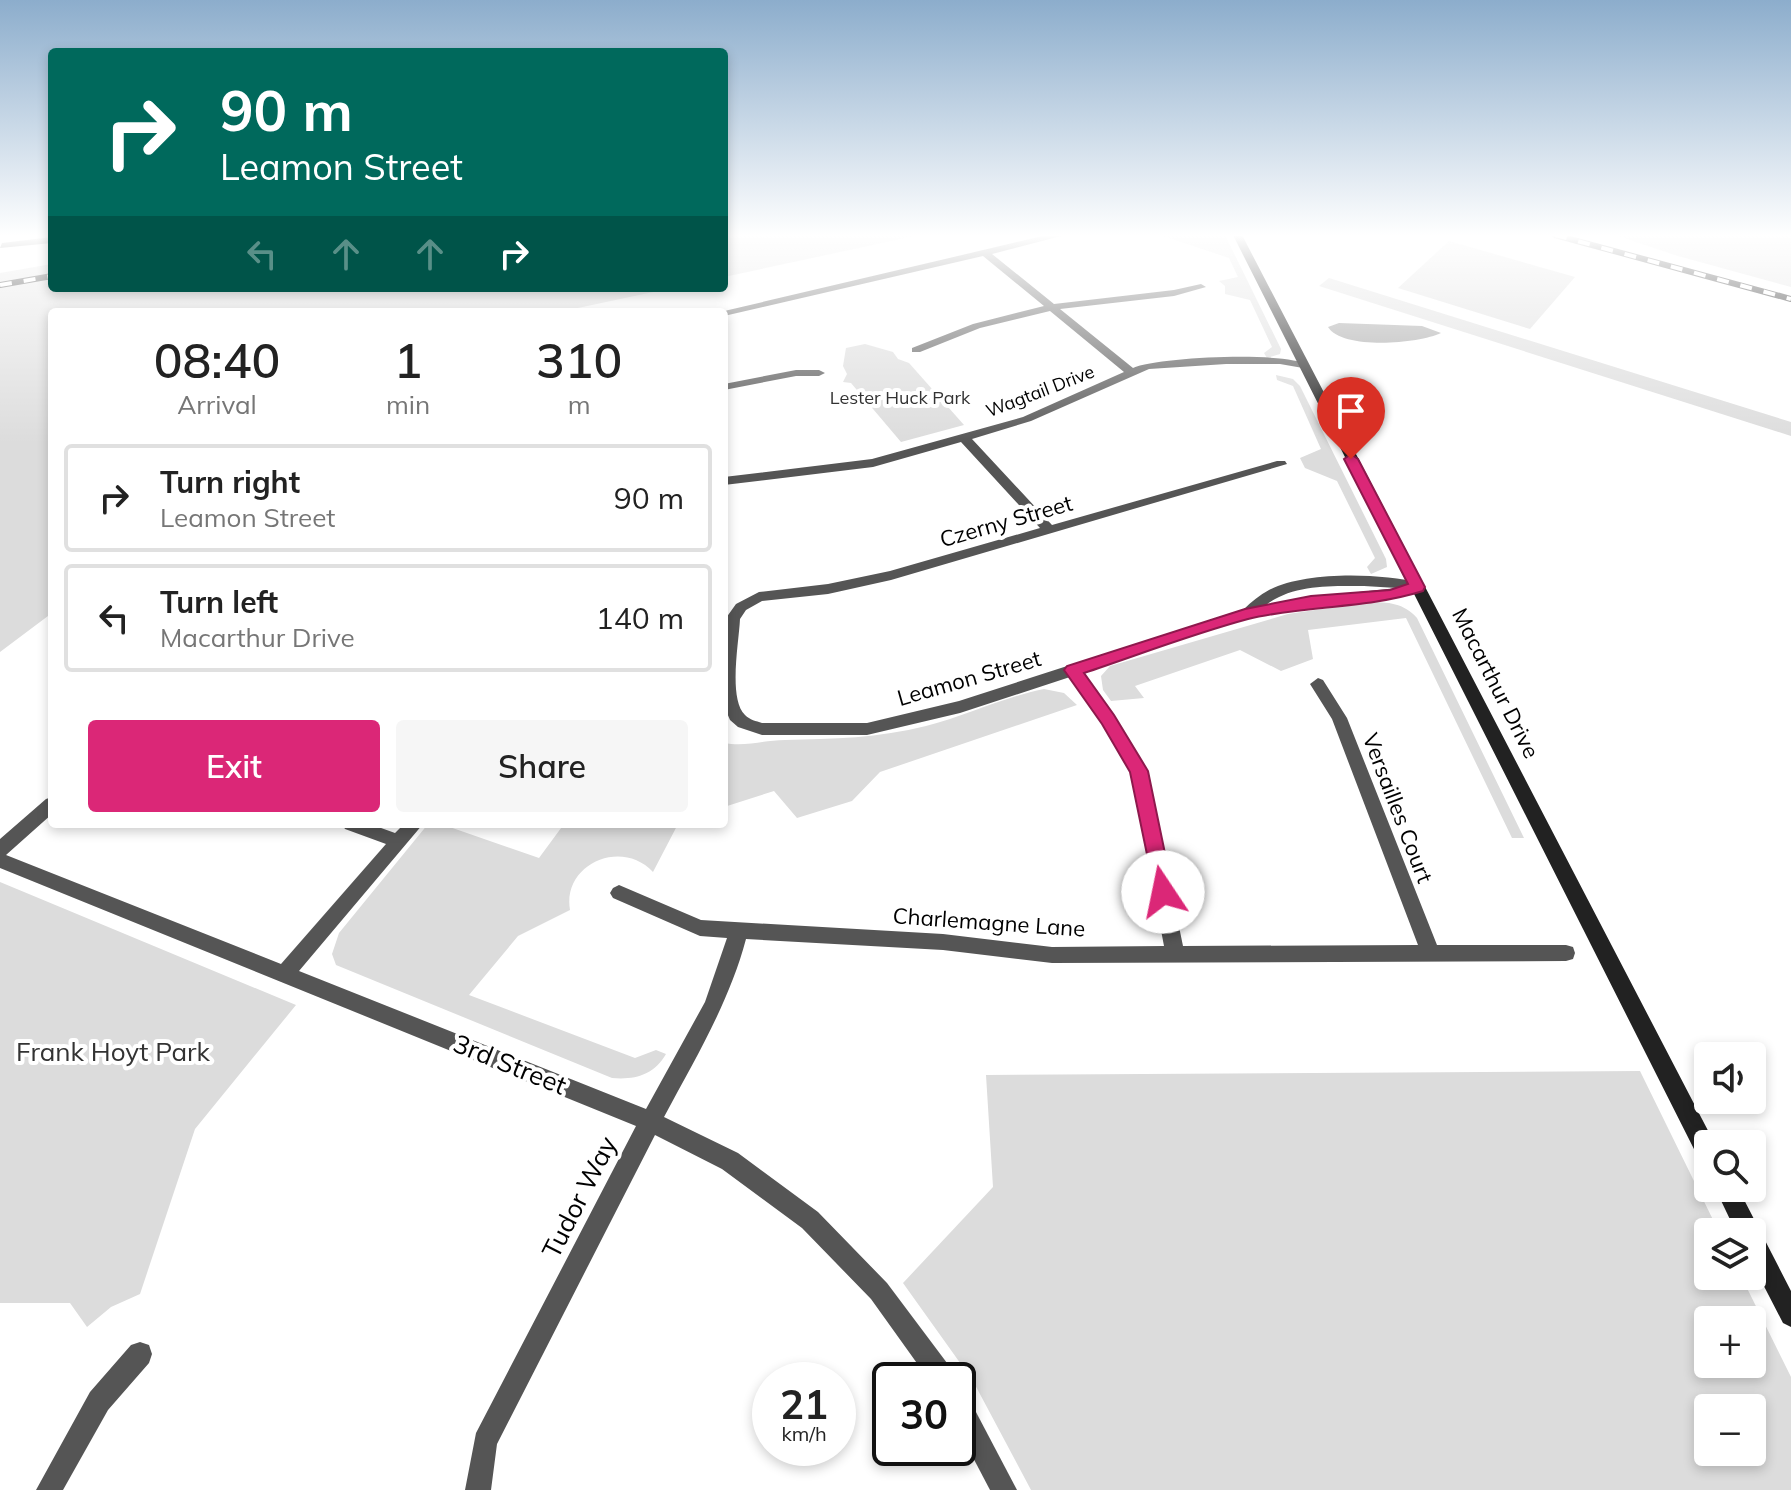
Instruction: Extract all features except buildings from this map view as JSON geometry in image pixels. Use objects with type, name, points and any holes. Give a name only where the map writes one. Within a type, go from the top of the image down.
[{"type":"main road","name":"Macarthur Drive","points":[[1272,305],[1696,1130]]},
{"type":"main road","points":[[1766,1266],[1791,1315]]},
{"type":"street","points":[[728,312],[763,305]]},
{"type":"street","points":[[1046,305],[1132,373]]},
{"type":"street","points":[[916,350],[936,338],[1075,305]]},
{"type":"street","name":"Wagtail Drive","points":[[728,481],[873,463],[1027,419],[1132,373],[1285,370],[1303,365]]},
{"type":"street","points":[[728,386],[796,373],[819,373]]},
{"type":"street","points":[[964,438],[1049,530]]},
{"type":"street","name":"Czerny Street","points":[[744,723],[736,716],[728,698],[733,618],[741,607],[759,597],[828,589],[891,575],[1281,464]]},
{"type":"street","name":"Leamon Street","points":[[744,723],[762,729],[867,729],[960,707],[1245,614],[1311,602],[1391,595],[1417,587]]},
{"type":"street","points":[[1073,670],[1108,719],[1139,771],[1175,953]]},
{"type":"street","name":"Versailles Court","points":[[1318,684],[1339,718],[1430,952]]},
{"type":"street","points":[[0,850],[48,808]]},
{"type":"street","points":[[362,828],[399,842]]},
{"type":"street","points":[[285,973],[411,828]]},
{"type":"street","name":"3rd Street","points":[[0,860],[650,1121],[730,1161],[810,1220],[879,1291],[931,1362]]},
{"type":"street","name":"Charlemagne Lane","points":[[619,893],[700,928],[943,942],[1052,955],[1566,953]]},
{"type":"street","name":"Tudor Way","points":[[478,1490],[485,1442],[650,1121],[706,1025],[730,967],[738,932]]},
{"type":"street","points":[[49,1490],[99,1401],[140,1354]]},
{"type":"street","points":[[976,1438],[1004,1490]]},
{"type":"green space","points":[[0,305],[594,305],[578,308],[48,308],[48,616],[0,652]]},
{"type":"green space","points":[[1252,305],[1259,305],[1281,349],[1280,354],[1267,358],[1264,353],[1272,347]]},
{"type":"green space","points":[[1377,305],[1414,305],[1791,422],[1791,436]]},
{"type":"green space","points":[[1451,305],[1551,305],[1530,329]]},
{"type":"green space","name":"Lester Huck Park","points":[[865,344],[893,352],[898,359],[909,363],[964,425],[901,442],[851,383],[843,382],[847,374],[843,366],[846,348]]},
{"type":"green space","points":[[1276,375],[1293,379],[1300,386],[1386,559],[1387,567],[1371,574],[1367,567],[1375,558],[1337,481],[1305,468],[1300,458],[1321,449],[1293,386],[1277,380]]},
{"type":"green space","points":[[1369,602],[1395,604],[1417,618],[1524,838],[1512,838],[1406,618],[1308,630],[1313,659],[1281,671],[1240,650],[1135,686],[1144,698],[1111,701],[1103,690],[1101,676],[1110,666],[1288,614]]},
{"type":"green space","points":[[1044,689],[1064,693],[1077,705],[880,772],[852,801],[797,818],[774,791],[728,806],[728,744],[891,733],[941,722]]},
{"type":"green space","points":[[425,828],[453,828],[539,858],[561,828],[676,828],[653,872],[640,862],[626,857],[597,861],[585,869],[575,880],[570,894],[570,910],[518,936],[469,995],[635,1058],[656,1050],[666,1054],[656,1067],[636,1077],[612,1078],[336,965],[332,954],[339,933]]},
{"type":"green space","name":"Frank Hoyt Park","points":[[0,882],[296,1005],[195,1129],[140,1294],[111,1307],[87,1327],[70,1303],[0,1303]]},
{"type":"green space","points":[[1640,1071],[1694,1181],[1694,1202],[1704,1202],[1712,1218],[1694,1218],[1694,1290],[1748,1290],[1756,1306],[1694,1306],[1694,1378],[1766,1378],[1766,1326],[1791,1377],[1791,1490],[1031,1490],[976,1387],[976,1362],[959,1362],[903,1283],[993,1187],[986,1075]]},
{"type":"shaded area","points":[[1339,323],[1422,326],[1441,333],[1399,342],[1364,342],[1336,334],[1328,327]]},
{"type":"route","points":[[1163,892],[1139,771],[1108,719],[1073,670],[1245,614],[1338,598],[1391,595],[1417,587],[1351,459]]}]
